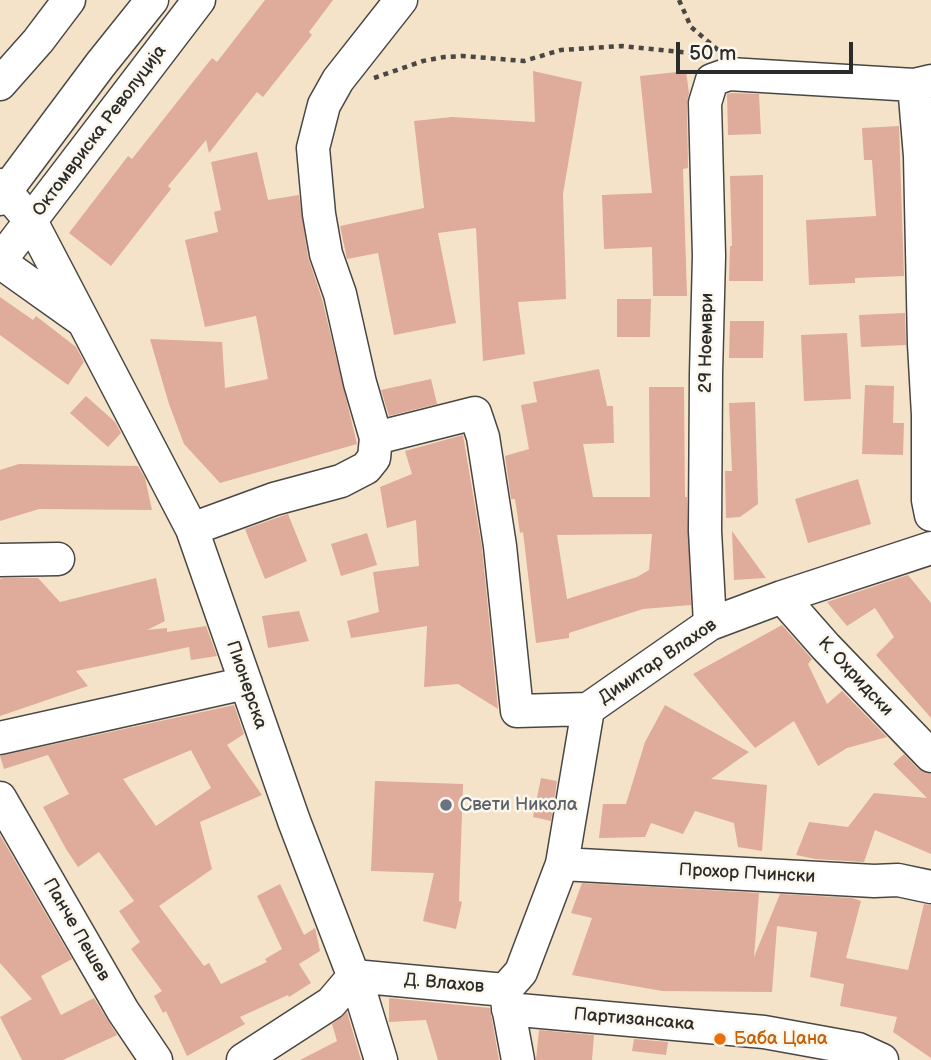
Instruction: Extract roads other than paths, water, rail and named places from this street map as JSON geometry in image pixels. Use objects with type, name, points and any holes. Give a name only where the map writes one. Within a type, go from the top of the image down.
[{"type":"street","points":[[0,83],[38,41],[69,0]]},
{"type":"street","points":[[2,192],[152,0]]},
{"type":"street","name":"Октомвриска Револуција","points":[[0,262],[199,0]]},
{"type":"street","points":[[192,529],[274,499],[341,481],[366,468],[374,458],[376,438],[360,383],[340,294],[326,254],[313,148],[331,92],[401,0]]},
{"type":"street","name":"29 Ноември","points":[[710,624],[705,531],[709,256],[705,103],[721,72],[923,83]]},
{"type":"street","points":[[923,83],[920,156],[928,500],[931,515]]},
{"type":"street","name":"Пионерска","points":[[2,192],[32,221],[192,529],[294,821],[354,976],[381,1060]]},
{"type":"street","name":"Пионерска","points":[[0,262],[84,322]]},
{"type":"street","points":[[376,438],[475,413],[483,437],[500,546],[517,711],[589,709]]},
{"type":"street","name":"Димитар Влахов","points":[[506,1000],[521,972],[562,864],[589,709],[710,624],[782,597],[931,548]]},
{"type":"street","points":[[0,560],[58,559]]},
{"type":"street","name":"К. Охридски","points":[[782,597],[825,647],[931,756]]},
{"type":"street","points":[[0,738],[246,683]]},
{"type":"street","name":"Панче Пешев","points":[[0,798],[96,967],[156,1060]]},
{"type":"street","name":"Прохор Пчински","points":[[562,864],[874,881],[898,880],[931,887]]},
{"type":"street","points":[[243,1060],[331,1003],[354,976]]},
{"type":"street","name":"Д. Влахов","points":[[354,976],[506,1000]]},
{"type":"street","points":[[506,1000],[518,1060]]},
{"type":"street","name":"Партизансака","points":[[506,1000],[764,1032],[859,1049],[882,1060]]},
{"type":"place","name":"Свети Никола","points":[[446,805]]},
{"type":"place","name":"Баба Цана","points":[[720,1039]]}]
